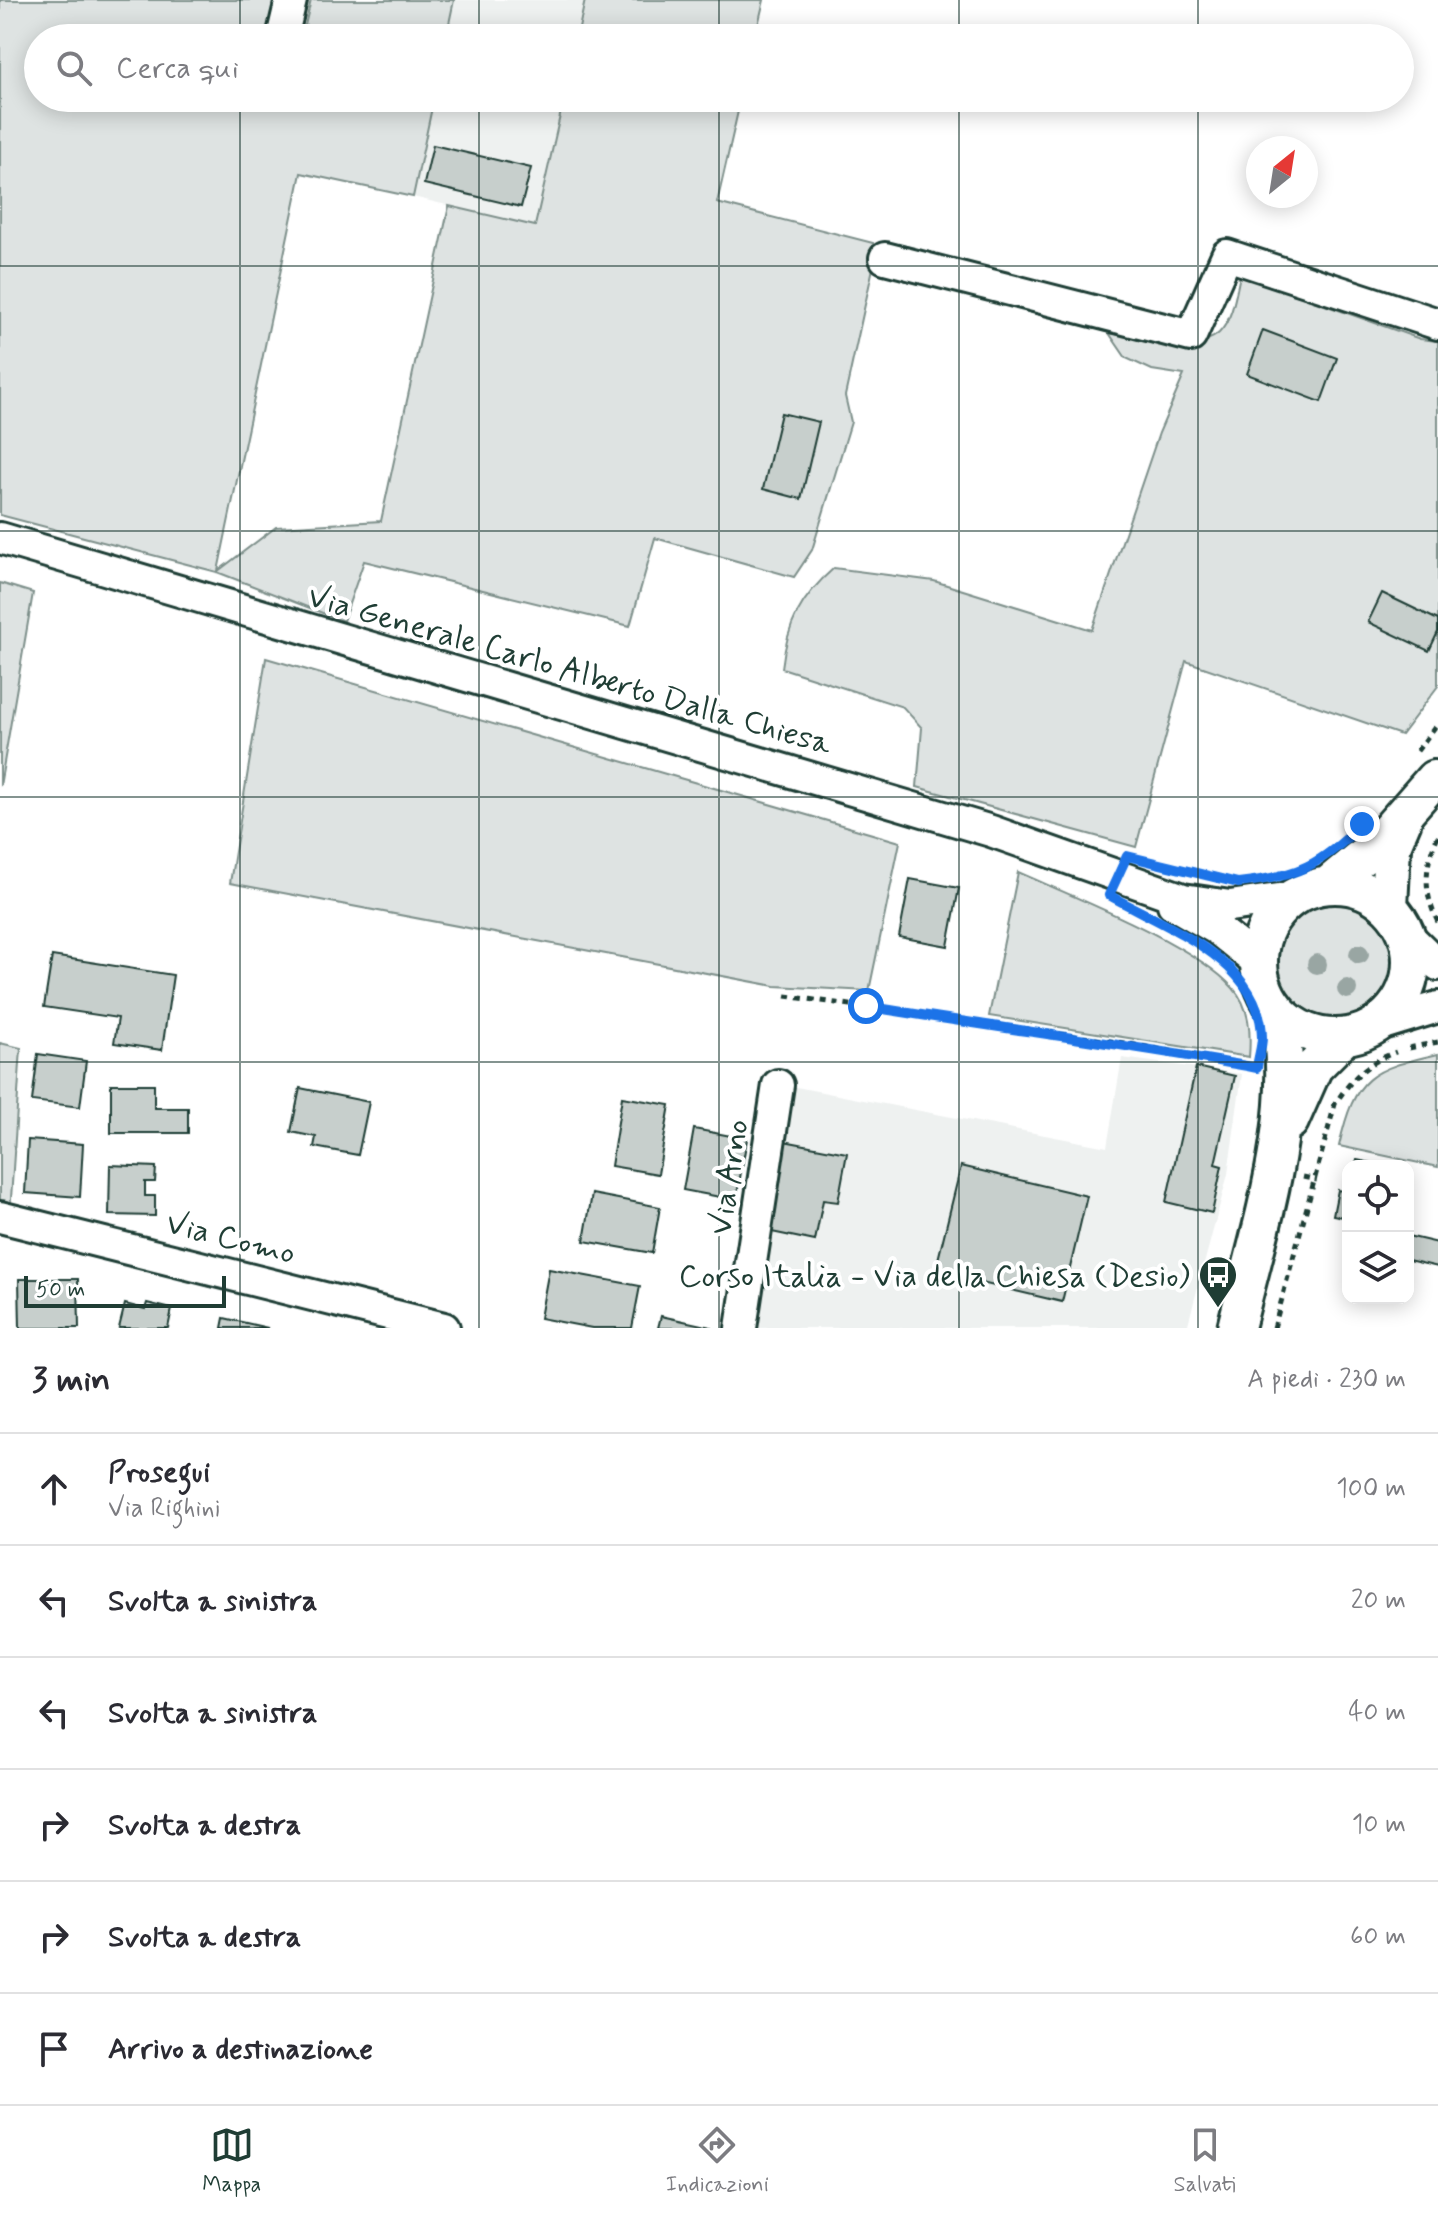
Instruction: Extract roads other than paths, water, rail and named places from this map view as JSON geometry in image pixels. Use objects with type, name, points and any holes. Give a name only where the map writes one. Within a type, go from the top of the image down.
[{"type":"main road","points":[[1273,1172],[1284,1087],[1285,1043],[1278,1012],[1264,989],[1259,963],[1267,926],[1293,897],[1328,885],[1376,845],[1429,768]]},
{"type":"main road","points":[[1236,1328],[1273,1172],[1298,1098],[1314,1067],[1395,1008],[1408,985],[1411,921],[1392,846],[1429,768]]},
{"type":"main road","points":[[1328,885],[1361,889],[1411,921]]},
{"type":"main road","points":[[1278,1012],[1297,1027],[1320,1036],[1360,1031]]},
{"type":"street","points":[[285,24],[291,0]]},
{"type":"street","points":[[885,258],[1191,336],[1227,255],[1438,324]]},
{"type":"street","name":"Via Generale Carlo Alberto Dalla Chiesa","points":[[0,538],[976,827],[1183,899],[1230,906],[1293,897]]},
{"type":"street","name":"Via Generale Carlo Alberto Dalla Chiesa","points":[[1118,876],[1218,930],[1259,963]]},
{"type":"street","points":[[1411,921],[1438,965]]},
{"type":"street","points":[[1360,1031],[1438,1007]]},
{"type":"street","name":"Via Arno","points":[[741,1328],[778,1085]]},
{"type":"street","name":"Via Como","points":[[0,1217],[444,1328]]},
{"type":"place","name":"Corso Italia - Via della Chiesa (Desio)","points":[[1218,1309]]}]
